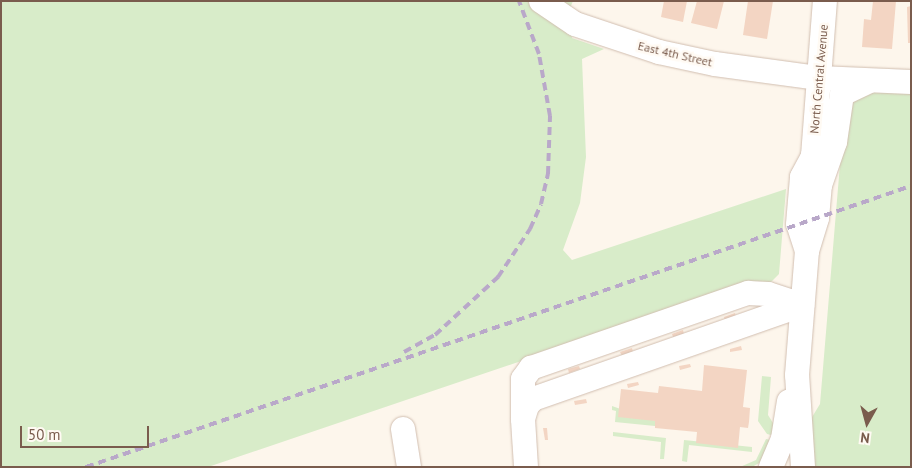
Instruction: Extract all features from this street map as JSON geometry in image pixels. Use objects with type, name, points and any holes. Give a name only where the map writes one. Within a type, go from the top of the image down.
[{"type":"street","name":"East 4th Street","points":[[541,1],[575,24],[659,52],[716,64],[819,78],[868,82],[911,82]]},
{"type":"street","name":"North Central Avenue","points":[[803,467],[797,375],[806,251],[817,218],[820,185],[813,156],[825,1]]},
{"type":"street","points":[[820,185],[835,142],[842,94],[868,82]]},
{"type":"street","name":"North Central Avenue","points":[[806,251],[798,224],[802,177],[813,156]]},
{"type":"street","points":[[526,467],[523,419],[530,402],[545,393],[802,305]]},
{"type":"street","name":"North Central Avenue","points":[[771,467],[783,439],[797,375]]},
{"type":"street","points":[[403,429],[409,467]]},
{"type":"street","points":[[779,467],[796,467]]},
{"type":"green space","points":[[1,1],[573,1],[570,8],[572,38],[604,49],[582,59],[586,157],[580,203],[563,250],[572,260],[786,189],[779,274],[769,284],[746,285],[208,467],[1,467]]},
{"type":"green space","points":[[867,92],[911,92],[911,467],[816,467],[810,458],[809,422],[820,404],[845,104]]},
{"type":"green space","points":[[762,376],[771,377],[768,415],[778,431],[771,435],[767,434],[758,421]]},
{"type":"green space","points":[[612,406],[655,421],[655,426],[615,422],[616,411],[612,410]]},
{"type":"green space","points":[[613,432],[666,438],[664,459],[660,459],[661,442],[613,436]]},
{"type":"green space","points":[[766,439],[771,440],[761,462],[752,467],[740,467],[756,460]]},
{"type":"green space","points":[[684,440],[752,447],[752,452],[689,445],[687,462],[682,461]]},
{"type":"building","points":[[664,1],[687,1],[683,22],[661,17]]},
{"type":"building","points":[[697,1],[724,1],[717,29],[691,23]]},
{"type":"building","points":[[748,1],[773,1],[767,39],[743,35]]},
{"type":"building","points":[[873,1],[896,1],[892,49],[862,47],[864,19],[871,20]]},
{"type":"building","points":[[911,6],[911,43],[908,43],[907,7]]},
{"type":"building","points":[[735,313],[736,317],[725,321],[724,317]]},
{"type":"building","points":[[683,330],[684,334],[673,337],[672,334]]},
{"type":"building","points":[[741,346],[742,350],[730,352],[730,349]]},
{"type":"building","points":[[632,348],[633,352],[622,356],[620,352]]},
{"type":"building","points":[[690,364],[691,367],[680,370],[679,366]]},
{"type":"building","points":[[704,365],[747,370],[743,407],[750,408],[749,422],[748,428],[740,427],[738,448],[696,443],[697,432],[655,428],[655,421],[618,417],[621,389],[658,393],[659,386],[702,391]]},
{"type":"building","points":[[579,366],[580,369],[569,373],[568,369]]},
{"type":"building","points":[[638,382],[639,385],[628,388],[627,384]]},
{"type":"building","points":[[586,399],[587,403],[575,405],[574,401]]},
{"type":"building","points":[[543,428],[547,428],[548,440],[545,440]]},
{"type":"railway","points":[[404,352],[435,335],[498,277],[530,229],[541,204],[548,174],[550,116],[539,54],[519,1]]},
{"type":"railway","points":[[86,467],[911,186]]}]
